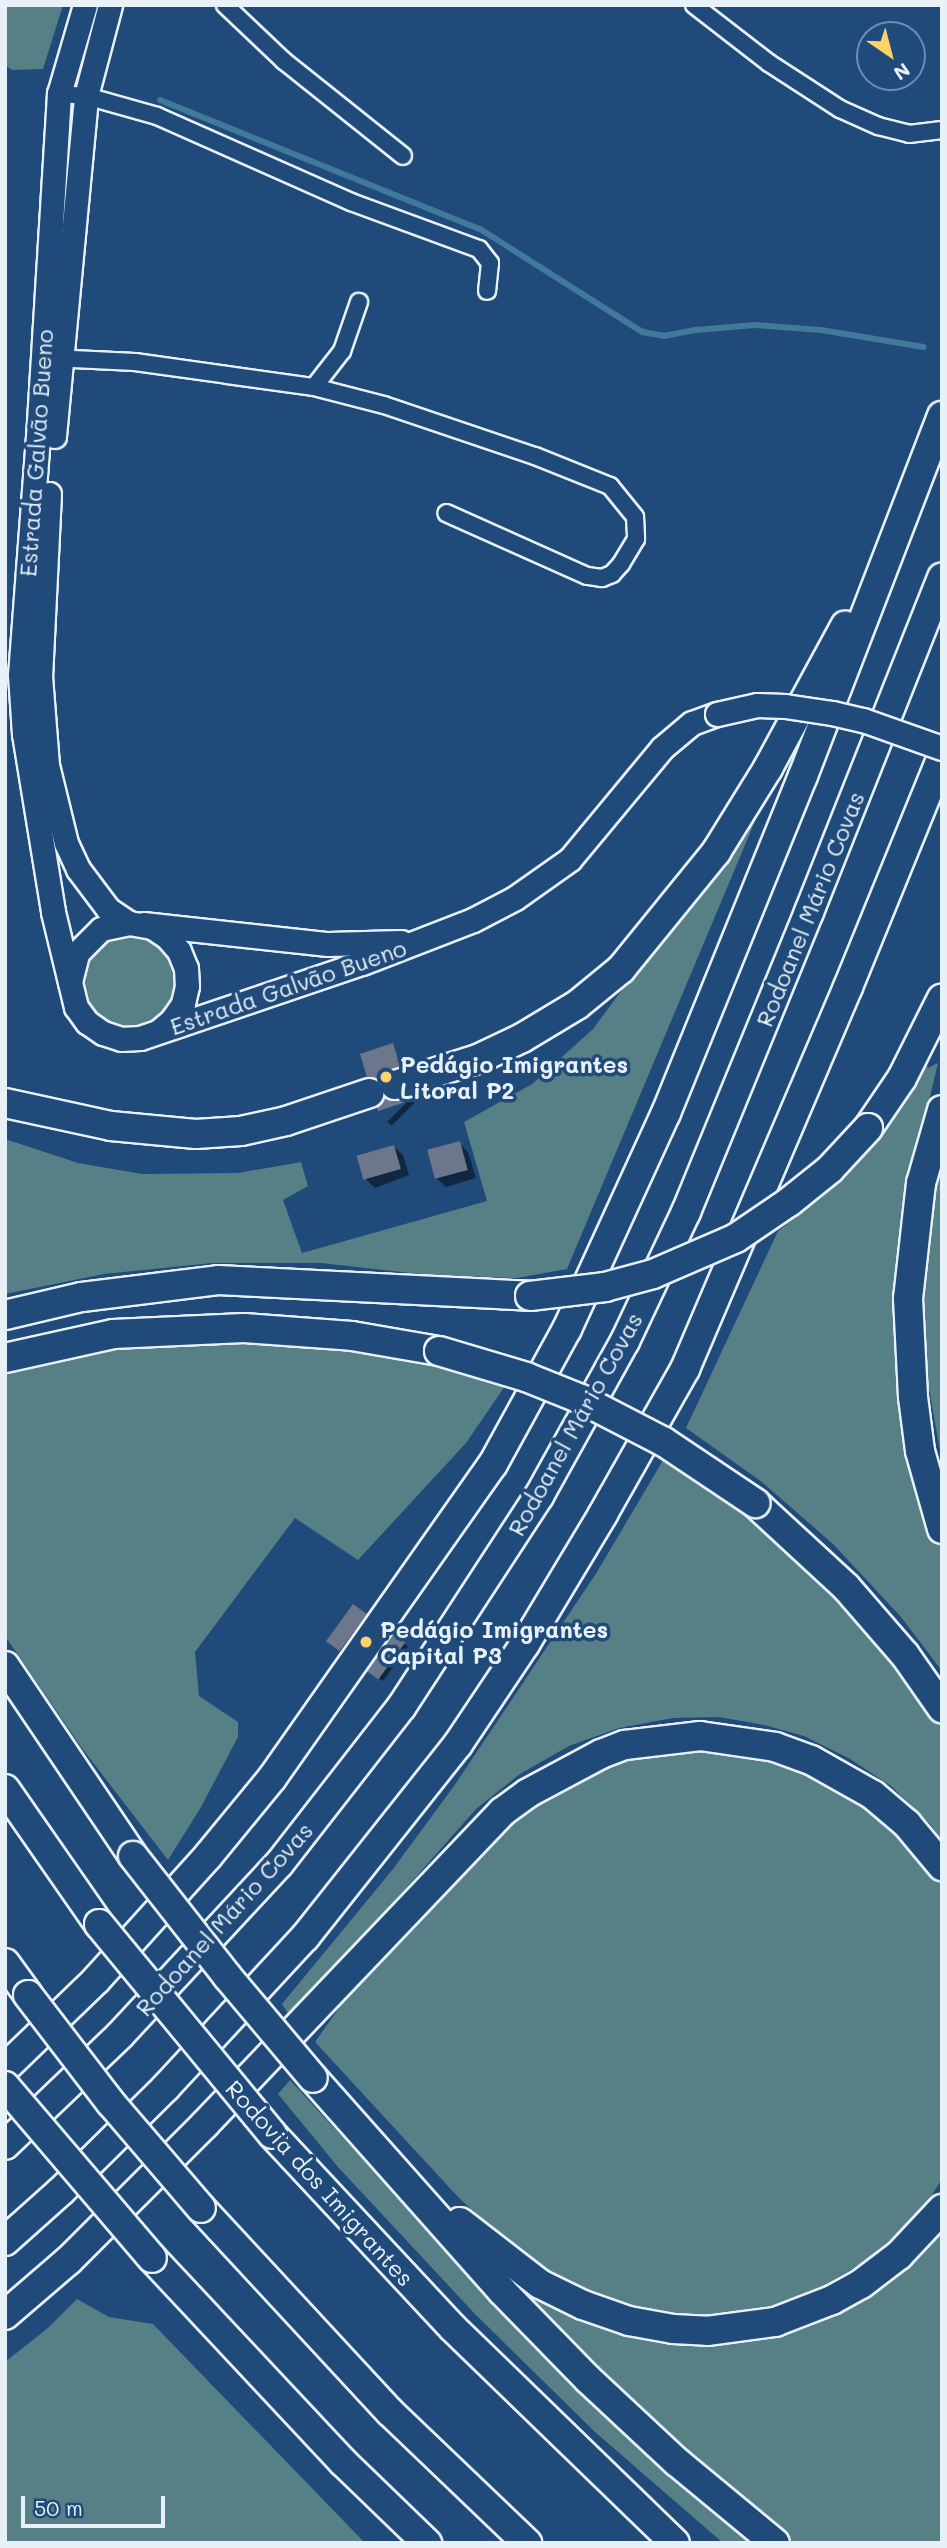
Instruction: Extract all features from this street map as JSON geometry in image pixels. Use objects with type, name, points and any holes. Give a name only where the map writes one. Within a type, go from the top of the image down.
[{"type":"highway","points":[[5,2068],[96,1980],[208,1856],[272,1778],[493,1464],[567,1329],[666,1113],[803,776],[889,547],[942,416]]},
{"type":"highway","points":[[5,1103],[111,1126],[195,1134],[241,1130],[286,1121],[478,1059],[522,1038],[577,1005],[621,970],[716,852],[768,768],[889,547]]},
{"type":"highway","name":"Rodoanel Mário Covas","points":[[5,2145],[120,2035],[279,1864],[402,1706],[539,1496],[625,1341],[685,1212],[809,912],[942,577]]},
{"type":"highway","points":[[5,2241],[61,2191],[166,2087],[306,1937],[458,1744],[525,1644],[685,1369],[827,1038],[942,757]]},
{"type":"highway","points":[[5,1315],[82,1297],[218,1280],[530,1296],[605,1287],[653,1274],[736,1238],[789,1202],[830,1169],[868,1128],[902,1078],[942,998]]},
{"type":"highway","points":[[942,1110],[921,1183],[908,1298],[912,1384],[920,1451],[942,1529]]},
{"type":"highway","points":[[5,1358],[113,1334],[244,1328],[352,1336],[439,1350],[526,1377],[581,1399],[664,1442],[755,1503],[846,1587],[905,1655],[942,1708]]},
{"type":"highway","points":[[5,1666],[133,1856],[227,1976],[313,2078],[502,2291],[589,2379],[677,2462],[775,2543]]},
{"type":"highway","points":[[5,2315],[69,2260],[205,2124],[502,1812],[537,1788],[601,1754],[636,1743],[700,1736],[775,1747],[811,1760],[873,1795],[907,1824],[942,1866]]},
{"type":"highway","name":"Rodovia dos Imigrantes","points":[[5,1789],[99,1924],[272,2134],[453,2328],[675,2543]]},
{"type":"highway","points":[[5,1964],[111,2103],[201,2208],[390,2412],[527,2543]]},
{"type":"highway","points":[[5,2086],[152,2258],[343,2462],[427,2543]]},
{"type":"highway","points":[[382,2153],[503,2258],[540,2284],[603,2314],[673,2329],[707,2331],[747,2327],[804,2313],[877,2273],[917,2237],[942,2209]]},
{"type":"main road","name":"Estrada Galvão Bueno","points":[[85,5],[59,94],[40,676],[47,765],[66,843],[78,869],[107,909],[167,937],[179,951],[186,968],[187,986],[183,1004],[172,1020],[158,1031]]},
{"type":"main road","name":"Estrada Galvão Bueno","points":[[110,5],[86,96],[51,358],[20,674],[24,734],[40,842],[70,985],[76,1007],[87,1022],[103,1034],[121,1039],[140,1038],[418,942],[473,920],[542,881],[592,837],[672,739],[692,723],[717,714],[757,705],[808,709],[863,720],[942,748]]},
{"type":"main road","name":"Estrada Galvão Bueno","points":[[70,985],[77,953],[87,940],[101,929],[136,923],[328,944],[418,942]]},
{"type":"street","points":[[225,5],[284,61],[403,156]]},
{"type":"street","points":[[694,5],[769,63],[840,109],[878,126],[909,134],[942,130]]},
{"type":"street","points":[[59,94],[86,96],[157,116],[351,202],[479,249],[490,263],[488,291]]},
{"type":"street","points":[[314,387],[342,351],[359,302]]},
{"type":"street","points":[[51,358],[135,362],[314,387],[384,405],[534,456],[611,486],[635,517],[636,539],[612,574],[602,578],[587,576],[446,513]]},
{"type":"green space","points":[[5,5],[63,5],[43,69],[12,70],[5,65]]},
{"type":"green space","points":[[766,795],[567,1269],[517,1278],[428,1275],[321,1263],[212,1263],[104,1274],[5,1294],[5,1139],[78,1163],[142,1174],[238,1173],[301,1162],[308,1186],[283,1200],[302,1253],[487,1201],[464,1122],[532,1084],[593,1029]]},
{"type":"green space","points":[[129,936],[146,939],[161,949],[171,964],[174,981],[171,998],[161,1013],[146,1023],[129,1026],[112,1023],[97,1013],[87,998],[84,981],[87,964],[97,949],[112,939]]},
{"type":"green space","points":[[923,1060],[928,1068],[938,1063],[907,1195],[897,1276],[930,1517],[942,1550],[942,1671],[901,1617],[833,1544],[762,1482],[686,1428],[778,1231],[826,1194],[870,1147],[890,1120]]},
{"type":"green space","points":[[942,1147],[942,1462],[927,1377],[924,1283],[926,1239]]},
{"type":"green space","points":[[244,1341],[350,1348],[436,1363],[505,1386],[466,1443],[358,1560],[295,1518],[195,1652],[199,1696],[238,1722],[238,1737],[201,1807],[168,1860],[81,1747],[5,1636],[5,1371],[115,1347]]},
{"type":"green space","points":[[665,1457],[730,1499],[824,1577],[910,1676],[942,1723],[942,1841],[930,1824],[891,1786],[850,1759],[804,1736],[719,1717],[673,1718],[619,1728],[569,1746],[520,1774],[476,1809],[291,2018],[282,2004],[393,1869],[454,1786],[597,1572]]},
{"type":"green space","points":[[732,1742],[843,1782],[918,1849],[942,1883],[942,2179],[923,2209],[872,2257],[818,2289],[769,2307],[714,2316],[649,2312],[588,2293],[541,2268],[500,2236],[458,2197],[315,2042],[355,1985],[525,1802],[620,1754]]},
{"type":"green space","points":[[290,2080],[463,2268],[754,2543],[723,2543],[595,2432],[474,2313],[338,2167],[278,2094]]},
{"type":"green space","points":[[942,2220],[942,2543],[794,2543],[707,2472],[592,2366],[476,2249],[565,2310],[791,2326]]},
{"type":"green space","points":[[77,2299],[109,2317],[153,2324],[365,2543],[5,2543],[5,2362],[48,2328]]},
{"type":"building","points":[[393,1043],[400,1066],[383,1073],[379,1080],[367,1077],[360,1054]]},
{"type":"building","points":[[411,1097],[412,1100],[378,1111],[377,1107],[385,1098],[392,1101]]},
{"type":"building","points":[[460,1141],[468,1170],[435,1179],[427,1150]]},
{"type":"building","points":[[394,1145],[401,1169],[363,1180],[357,1156]]},
{"type":"building","points":[[353,1604],[367,1614],[340,1651],[326,1641]]},
{"type":"building","points":[[394,1634],[405,1642],[378,1679],[367,1671]]},
{"type":"waterway","points":[[160,100],[480,229],[642,332],[664,336],[696,330],[755,325],[821,330],[924,347]]},
{"type":"place","name":"Pedágio Imigrantes Litoral P2","points":[[386,1077]]},
{"type":"place","name":"Pedágio Imigrantes Capital P3","points":[[366,1642]]}]
